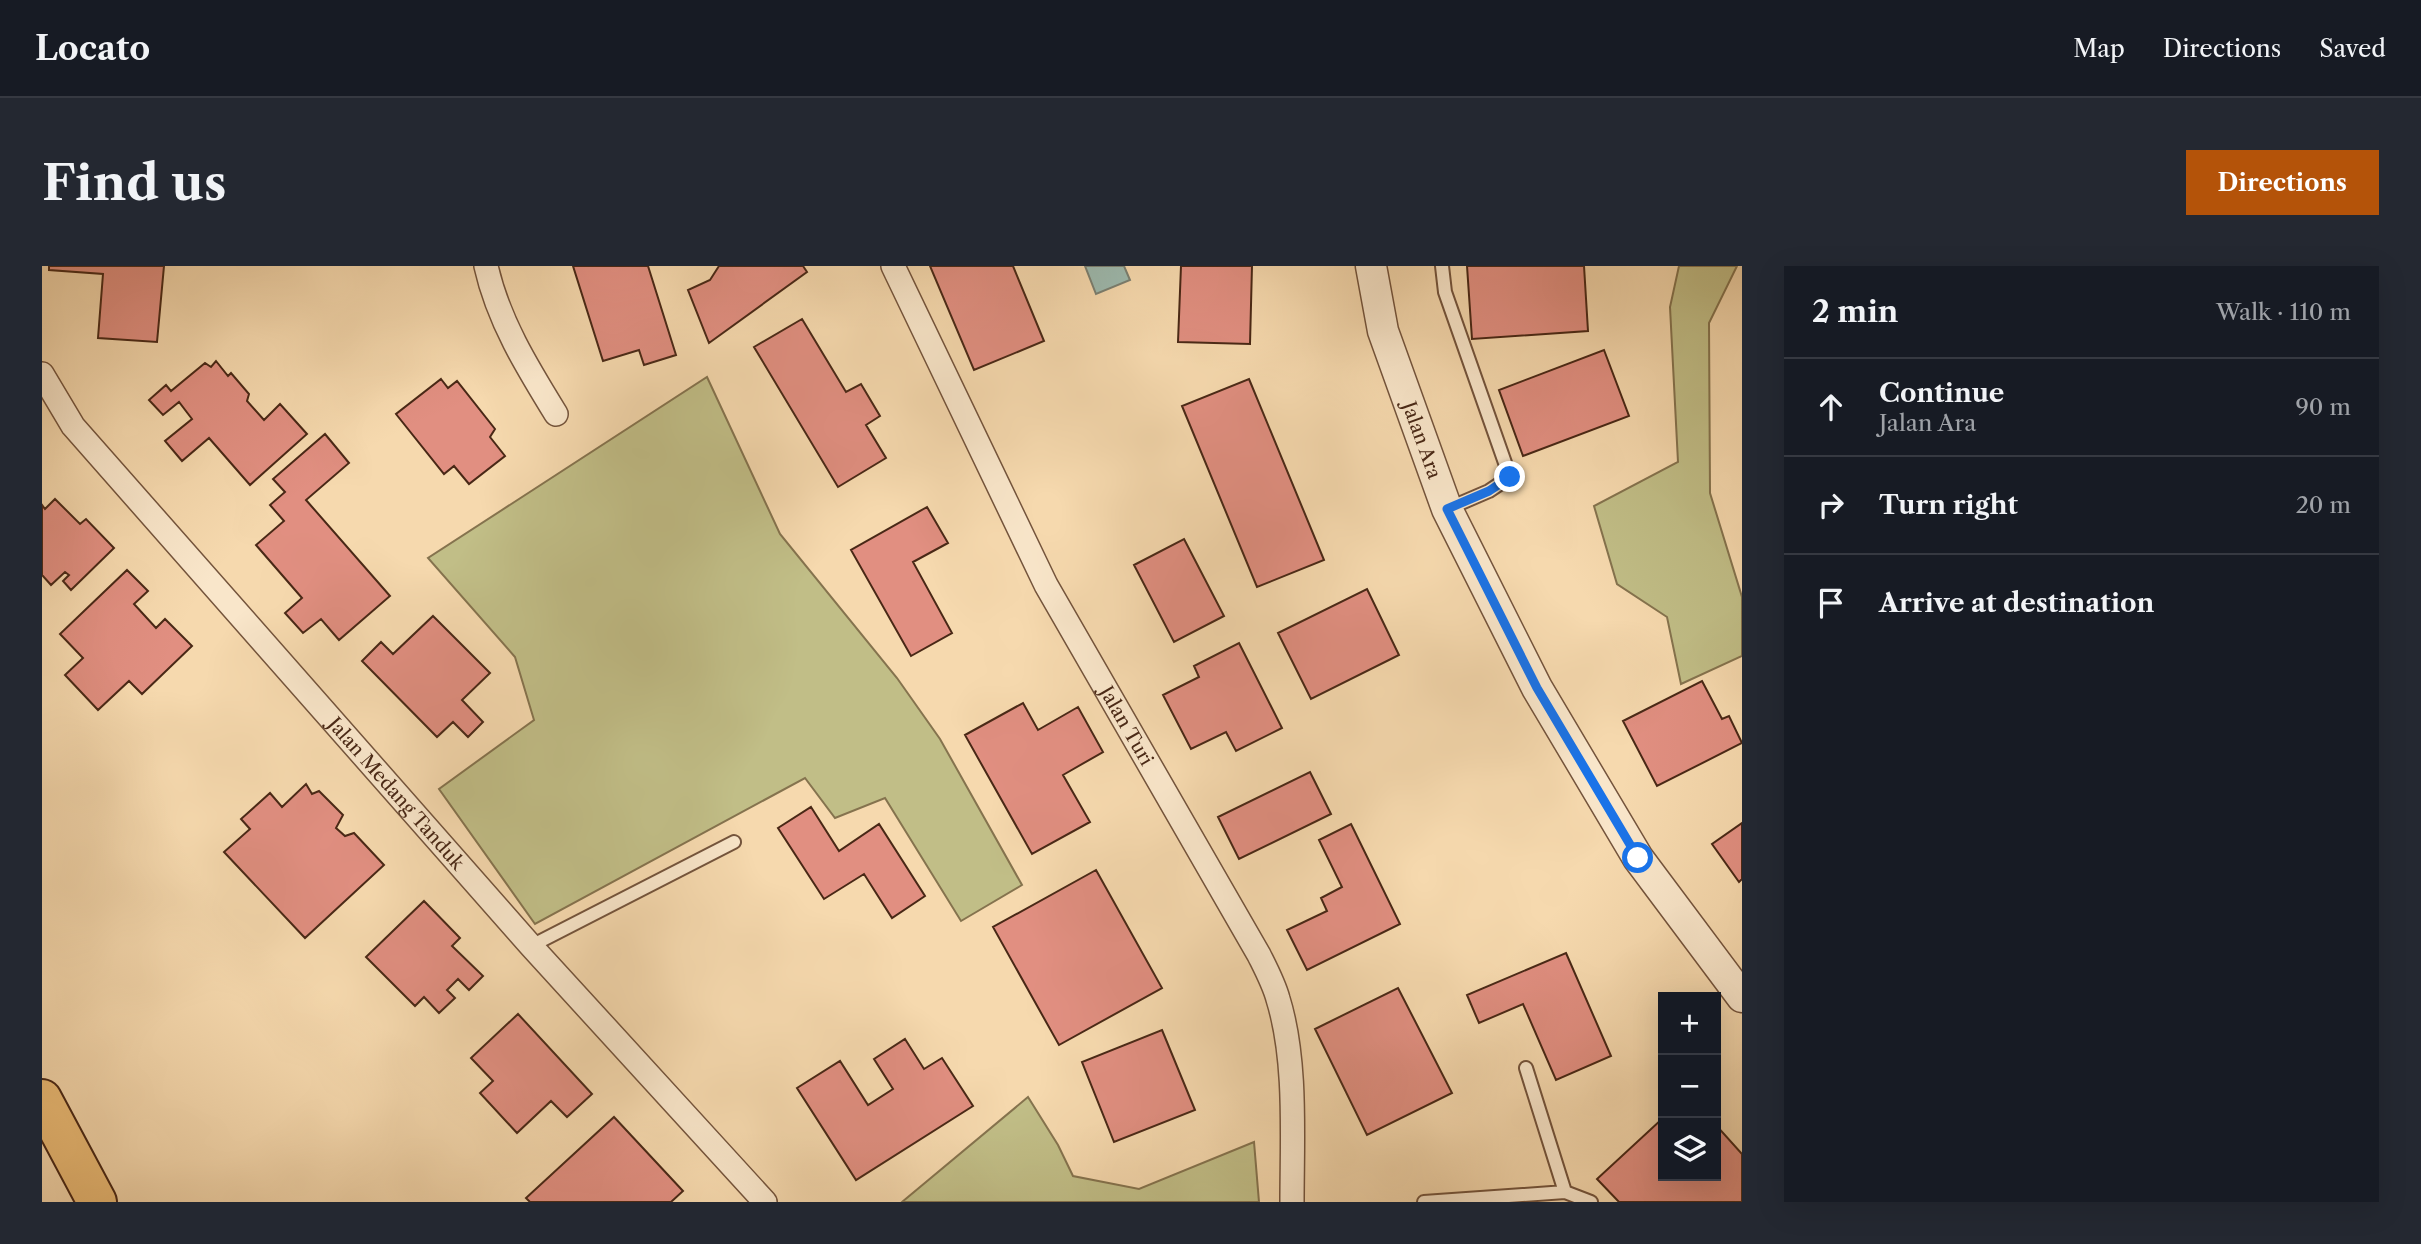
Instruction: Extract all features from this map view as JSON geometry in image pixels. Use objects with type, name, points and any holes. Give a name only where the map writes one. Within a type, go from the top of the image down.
[{"type":"highway","points":[[47,1107],[97,1202]]},
{"type":"street","points":[[486,266],[490,285],[516,349],[556,414]]},
{"type":"street","name":"Jalan Turi","points":[[893,266],[1046,585],[1259,955],[1278,998],[1287,1038],[1292,1202]]},
{"type":"street","name":"Jalan Ara","points":[[1371,266],[1383,331],[1447,509],[1537,688],[1631,847],[1742,997]]},
{"type":"street","name":"Jalan Medang Tanduk","points":[[42,374],[73,426],[531,946],[765,1202]]},
{"type":"lane","points":[[1442,266],[1445,292],[1510,477],[1489,491],[1447,509]]},
{"type":"lane","points":[[531,946],[734,842]]},
{"type":"lane","points":[[1526,1068],[1564,1192]]},
{"type":"lane","points":[[1424,1202],[1564,1192],[1591,1202]]},
{"type":"shaded area","points":[[1085,266],[1124,266],[1130,280],[1096,294]]},
{"type":"shaded area","points":[[1679,266],[1737,266],[1709,323],[1710,493],[1742,597],[1742,656],[1681,684],[1667,617],[1617,584],[1594,506],[1678,462],[1670,307]]},
{"type":"shaded area","points":[[707,377],[780,534],[897,678],[940,739],[1022,885],[961,921],[885,798],[835,818],[805,778],[535,924],[439,789],[534,720],[515,657],[428,558]]},
{"type":"shaded area","points":[[1028,1097],[1058,1145],[1073,1176],[1139,1189],[1254,1142],[1259,1202],[902,1202]]},
{"type":"building","points":[[49,266],[164,266],[157,342],[98,338],[103,274],[49,270]]},
{"type":"building","points":[[573,266],[648,266],[676,355],[644,365],[639,350],[603,361]]},
{"type":"building","points":[[719,266],[803,266],[807,272],[709,343],[688,290],[710,280]]},
{"type":"building","points":[[930,266],[1013,266],[1044,341],[974,370]]},
{"type":"building","points":[[1181,266],[1252,266],[1250,344],[1178,342]]},
{"type":"building","points":[[1467,266],[1584,266],[1588,331],[1472,339]]},
{"type":"building","points":[[802,319],[846,392],[861,384],[880,416],[866,425],[886,458],[838,487],[754,347]]},
{"type":"building","points":[[1604,350],[1629,416],[1523,456],[1499,390]]},
{"type":"building","points":[[216,361],[228,376],[231,373],[249,394],[247,401],[264,420],[280,404],[307,434],[250,485],[209,438],[182,461],[165,441],[192,419],[179,402],[163,415],[149,400],[166,385],[171,391],[205,363],[211,367]]},
{"type":"building","points":[[441,379],[448,388],[457,381],[495,429],[490,437],[505,456],[469,484],[454,466],[444,474],[396,414]]},
{"type":"building","points":[[1249,379],[1324,560],[1257,587],[1182,406]]},
{"type":"building","points":[[325,434],[349,463],[306,500],[390,596],[339,640],[321,619],[303,633],[285,613],[302,598],[256,545],[284,521],[270,505],[285,492],[273,479]]},
{"type":"building","points":[[55,499],[80,524],[86,519],[114,548],[71,590],[63,581],[69,575],[65,572],[51,585],[42,575],[42,505],[45,509]]},
{"type":"building","points":[[927,507],[948,543],[913,562],[952,633],[911,656],[851,550]]},
{"type":"building","points":[[1184,539],[1224,616],[1174,642],[1134,565]]},
{"type":"building","points":[[127,570],[148,591],[134,604],[156,628],[165,619],[192,646],[142,694],[129,681],[98,710],[65,675],[83,658],[60,634]]},
{"type":"building","points":[[1367,589],[1399,655],[1311,699],[1278,633]]},
{"type":"building","points":[[433,616],[490,673],[462,700],[483,722],[468,737],[453,722],[437,737],[362,661],[381,642],[393,654]]},
{"type":"building","points":[[1239,643],[1282,728],[1236,751],[1226,732],[1191,749],[1163,695],[1199,677],[1194,666]]},
{"type":"building","points":[[1702,681],[1722,719],[1729,716],[1742,743],[1657,786],[1623,721]]},
{"type":"building","points":[[1023,703],[1038,730],[1078,707],[1103,752],[1063,775],[1090,822],[1032,854],[965,735]]},
{"type":"building","points":[[1310,772],[1331,814],[1239,859],[1218,817]]},
{"type":"building","points":[[306,784],[312,794],[319,791],[343,815],[336,828],[345,836],[354,833],[384,865],[305,938],[224,852],[250,829],[241,819],[270,793],[282,807]]},
{"type":"building","points":[[811,807],[839,851],[879,824],[925,896],[892,918],[864,874],[824,899],[778,828]]},
{"type":"building","points":[[1742,823],[1742,879],[1739,882],[1712,844]]},
{"type":"building","points":[[1351,824],[1400,924],[1307,970],[1287,930],[1327,911],[1321,898],[1342,887],[1319,840]]},
{"type":"building","points":[[1096,870],[1162,988],[1059,1045],[993,927]]},
{"type":"building","points":[[424,901],[460,938],[452,946],[483,976],[469,990],[458,979],[447,990],[455,998],[439,1013],[424,997],[415,1006],[366,957]]},
{"type":"building","points":[[1566,953],[1611,1056],[1556,1080],[1523,1004],[1479,1023],[1467,995]]},
{"type":"building","points":[[1398,988],[1452,1093],[1367,1135],[1315,1029]]},
{"type":"building","points":[[518,1014],[592,1094],[567,1117],[551,1101],[517,1133],[480,1093],[493,1081],[471,1058]]},
{"type":"building","points":[[1162,1030],[1195,1110],[1114,1142],[1082,1062]]},
{"type":"building","points":[[905,1039],[924,1069],[942,1058],[973,1106],[856,1180],[797,1088],[840,1061],[868,1105],[893,1089],[874,1059]]},
{"type":"building","points":[[614,1117],[683,1191],[671,1202],[530,1202],[526,1198]]},
{"type":"building","points":[[1658,1123],[1658,1181],[1721,1181],[1721,1131],[1742,1154],[1742,1202],[1619,1202],[1597,1179]]},
{"type":"route","points":[[1510,477],[1489,491],[1447,509],[1537,688],[1638,858]]}]
